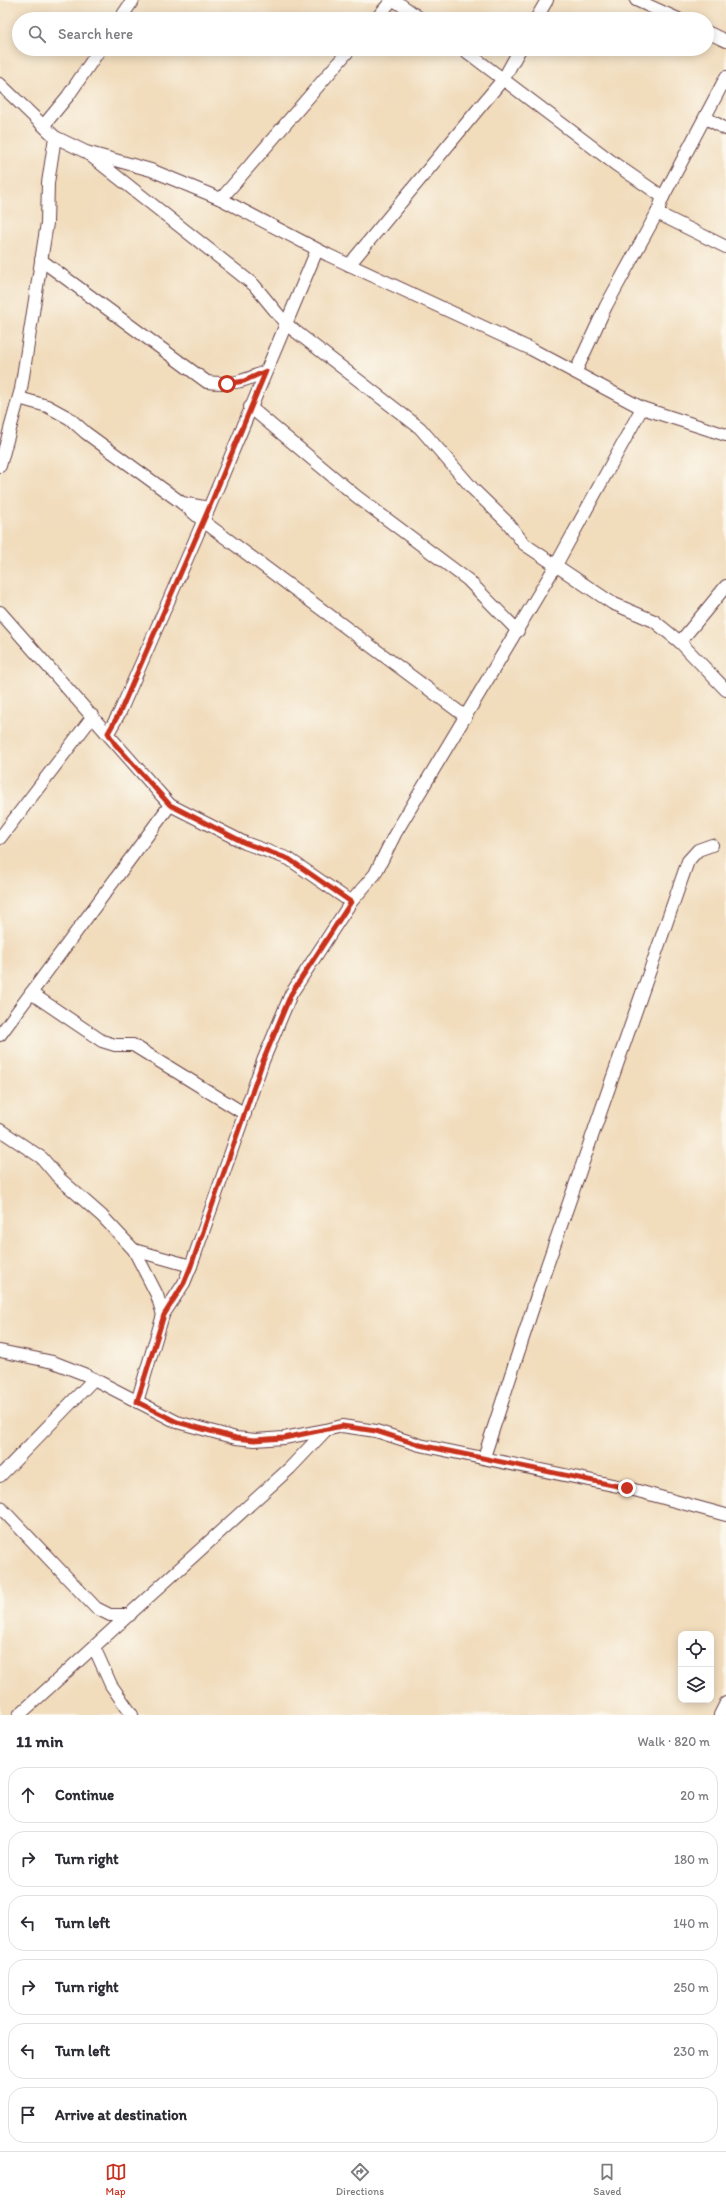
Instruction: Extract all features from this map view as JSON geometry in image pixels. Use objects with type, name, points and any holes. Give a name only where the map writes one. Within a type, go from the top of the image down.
[{"type":"street","points":[[125,12],[133,0]]},
{"type":"street","points":[[382,12],[393,0],[411,12]]},
{"type":"street","points":[[540,12],[547,0]]},
{"type":"street","points":[[636,0],[663,12]]},
{"type":"street","points":[[714,35],[726,41]]},
{"type":"street","points":[[44,125],[68,96],[95,56]]},
{"type":"street","points":[[221,199],[344,56]]},
{"type":"street","points":[[473,56],[504,78],[615,164],[663,197]]},
{"type":"street","points":[[349,265],[504,78],[516,56]]},
{"type":"street","points":[[576,371],[606,306],[657,213],[663,197],[706,118],[726,77]]},
{"type":"street","points":[[0,84],[25,110],[44,125],[55,137],[86,152],[151,170],[221,199],[317,250],[576,371],[642,408],[726,435]]},
{"type":"street","points":[[706,118],[726,129]]},
{"type":"street","points":[[0,466],[19,398],[47,223],[48,183],[55,137]]},
{"type":"street","points":[[86,152],[254,285],[286,324],[420,428],[472,489],[508,523],[524,544],[612,603],[654,621],[680,642],[726,690]]},
{"type":"street","points":[[657,213],[726,247]]},
{"type":"street","points":[[108,733],[120,712],[209,508],[317,250]]},
{"type":"street","points":[[41,260],[207,382],[227,384],[244,381],[266,371]]},
{"type":"street","points":[[19,398],[47,406],[69,418],[86,433],[182,503],[203,521],[466,718]]},
{"type":"street","points":[[250,407],[356,496],[468,580],[518,631]]},
{"type":"street","points":[[137,1402],[164,1315],[184,1283],[191,1266],[263,1061],[291,994],[351,902],[374,874],[396,834],[556,565],[642,408]]},
{"type":"street","points":[[182,503],[209,508]]},
{"type":"street","points":[[680,642],[726,586]]},
{"type":"street","points":[[0,612],[170,805],[245,843],[289,859],[351,902]]},
{"type":"street","points":[[0,838],[92,716]]},
{"type":"street","points":[[0,1035],[170,805]]},
{"type":"street","points":[[484,1457],[540,1287],[688,861],[698,850],[712,845]]},
{"type":"street","points":[[31,993],[102,1041],[116,1045],[133,1046],[245,1114]]},
{"type":"street","points":[[0,1130],[42,1158],[59,1178],[102,1216],[134,1250],[158,1295],[164,1315]]},
{"type":"street","points":[[134,1250],[191,1266]]},
{"type":"street","points":[[0,1351],[53,1362],[94,1379],[177,1422],[242,1439],[254,1440],[284,1438],[342,1426],[376,1431],[420,1445],[484,1457],[627,1488],[726,1514]]},
{"type":"street","points":[[0,1476],[94,1379]]},
{"type":"street","points":[[20,1715],[290,1468],[326,1430]]},
{"type":"street","points":[[0,1507],[96,1608],[110,1615],[130,1614]]},
{"type":"street","points":[[94,1647],[111,1686],[132,1715]]},
{"type":"street","points":[[720,1715],[726,1703]]},
{"type":"route","points":[[227,384],[244,381],[266,371],[209,508],[120,712],[108,733],[115,744],[170,805],[245,843],[289,859],[306,869],[351,902],[291,994],[263,1061],[191,1266],[184,1283],[164,1315],[137,1402],[177,1422],[236,1438],[254,1440],[284,1438],[342,1426],[376,1431],[420,1445],[627,1488]]}]
